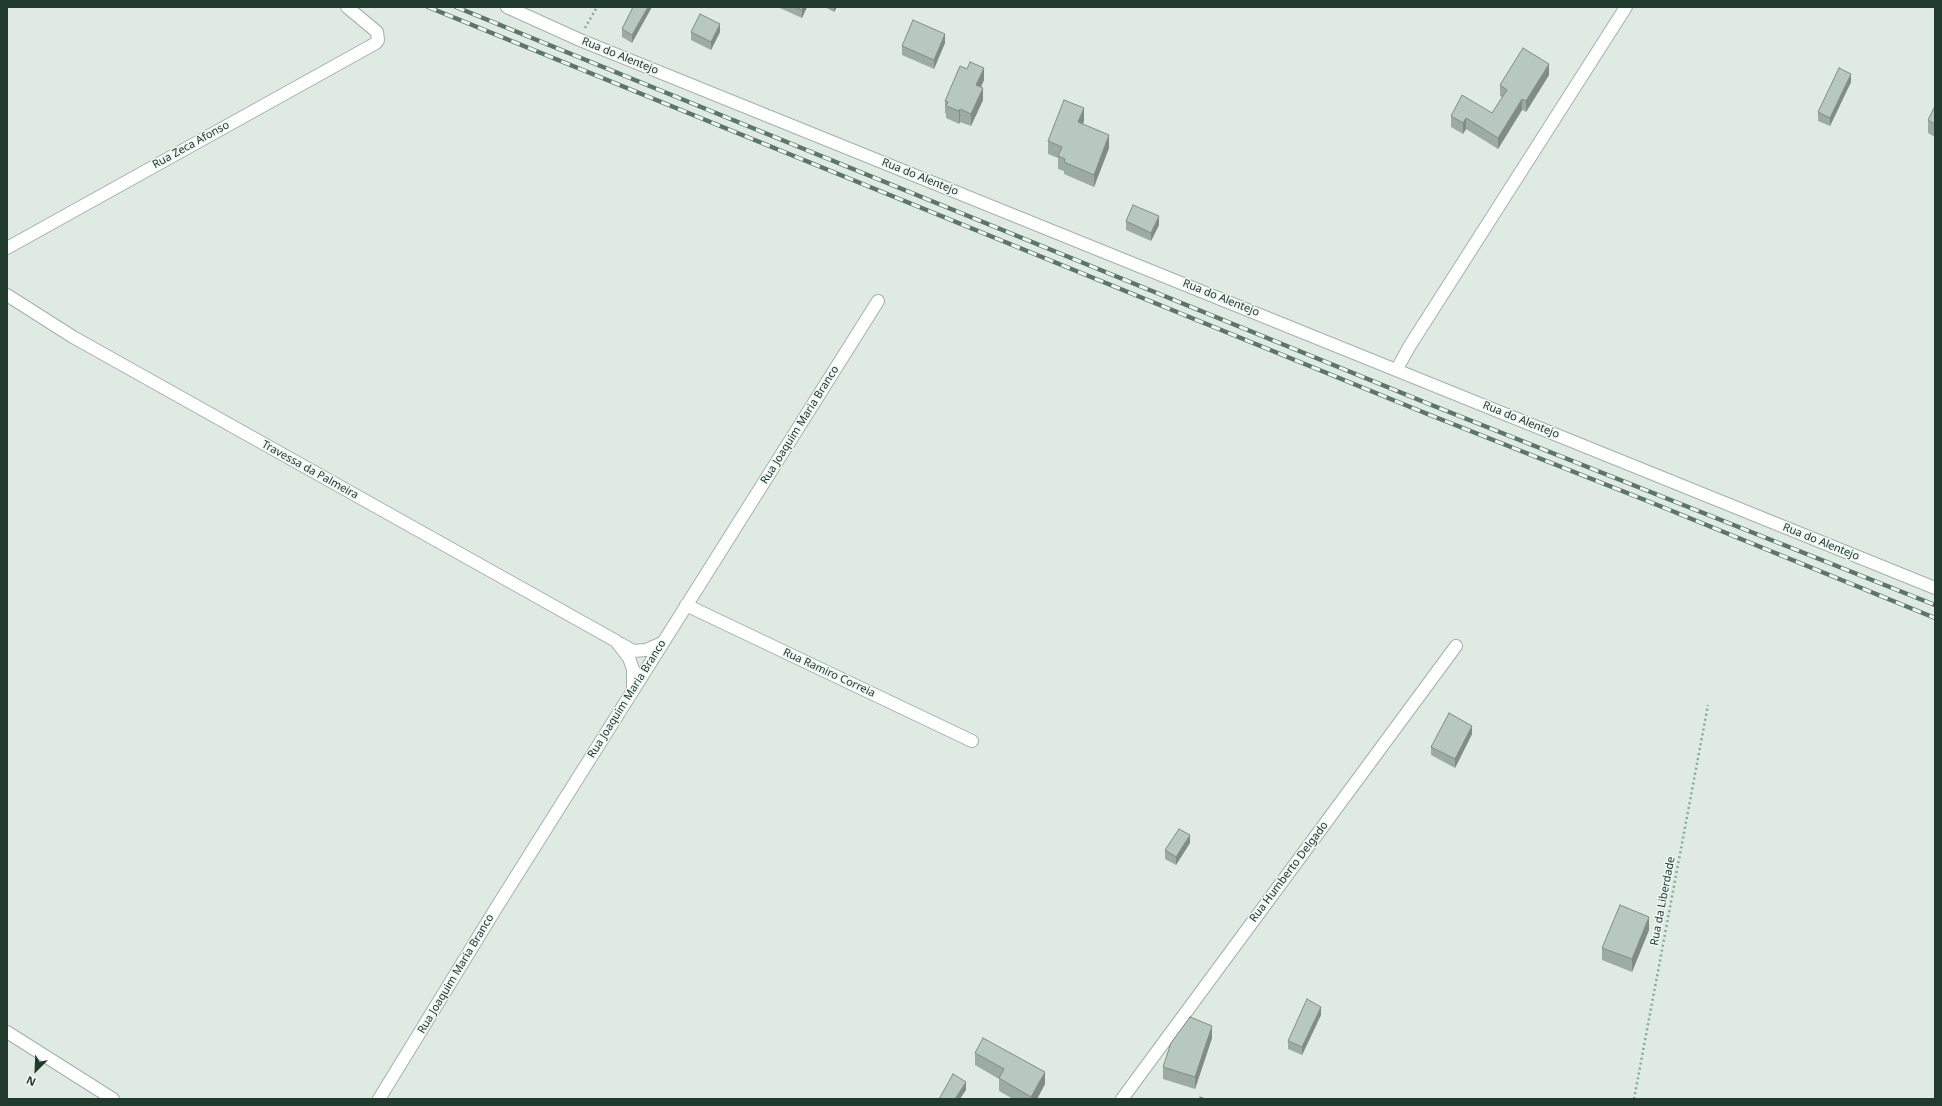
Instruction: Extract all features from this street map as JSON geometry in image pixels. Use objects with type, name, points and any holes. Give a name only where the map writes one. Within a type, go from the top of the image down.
[{"type":"street","name":"Rua Zeca Afonso","points":[[7,248],[376,43],[378,40],[377,32],[347,7]]},
{"type":"street","name":"Rua do Alentejo","points":[[506,7],[580,40],[1935,588]]},
{"type":"street","points":[[1397,370],[1409,347],[1626,7]]},
{"type":"street","name":"Travessa da Palmeira","points":[[7,295],[73,337],[633,651],[646,650],[662,643]]},
{"type":"street","name":"Rua Joaquim Maria Branco","points":[[379,1099],[498,905],[878,301]]},
{"type":"street","name":"Rua Ramiro Correia","points":[[686,605],[972,741]]},
{"type":"street","name":"Travessa da Palmeira","points":[[616,641],[629,658],[633,669],[633,690]]},
{"type":"street","name":"Rua Humberto Delgado","points":[[1122,1099],[1456,646]]},
{"type":"street","points":[[7,1032],[113,1099]]},
{"type":"path","points":[[580,40],[597,7]]},
{"type":"path","name":"Rua da Liberdade","points":[[1634,1099],[1708,705]]},
{"type":"building","points":[[633,7],[648,7],[632,35],[622,29]]},
{"type":"building","points":[[795,7],[803,7],[802,10]]},
{"type":"building","points":[[700,14],[720,24],[711,42],[691,32]]},
{"type":"building","points":[[913,20],[945,34],[934,60],[902,46]]},
{"type":"building","points":[[1523,48],[1549,64],[1526,101],[1522,99],[1498,138],[1466,118],[1463,123],[1451,116],[1462,95],[1492,113],[1507,90],[1500,85]]},
{"type":"building","points":[[970,62],[984,68],[976,85],[983,88],[971,114],[960,109],[959,111],[946,106],[948,102],[945,101],[960,66],[967,69]]},
{"type":"building","points":[[1839,68],[1851,74],[1830,118],[1818,112]]},
{"type":"building","points":[[1064,100],[1084,108],[1078,122],[1109,135],[1094,175],[1064,162],[1065,159],[1058,156],[1062,147],[1048,141]]},
{"type":"building","points":[[1935,106],[1935,124],[1928,120]]},
{"type":"building","points":[[1133,205],[1159,216],[1151,233],[1126,221]]},
{"type":"building","points":[[1449,713],[1472,726],[1455,759],[1431,747]]},
{"type":"building","points":[[1179,829],[1190,835],[1176,857],[1165,850]]},
{"type":"building","points":[[1620,905],[1649,917],[1632,959],[1602,948]]},
{"type":"building","points":[[1307,999],[1321,1007],[1302,1047],[1288,1041]]},
{"type":"building","points":[[1190,1017],[1212,1026],[1195,1077],[1163,1067],[1171,1043]]},
{"type":"building","points":[[983,1038],[1045,1072],[1031,1097],[999,1078],[1004,1069],[975,1053]]},
{"type":"building","points":[[953,1074],[966,1082],[955,1099],[939,1099]]},
{"type":"railway","points":[[428,7],[1425,413],[1650,502],[1935,618]]},
{"type":"railway","points":[[456,7],[1429,404],[1935,605]]}]
